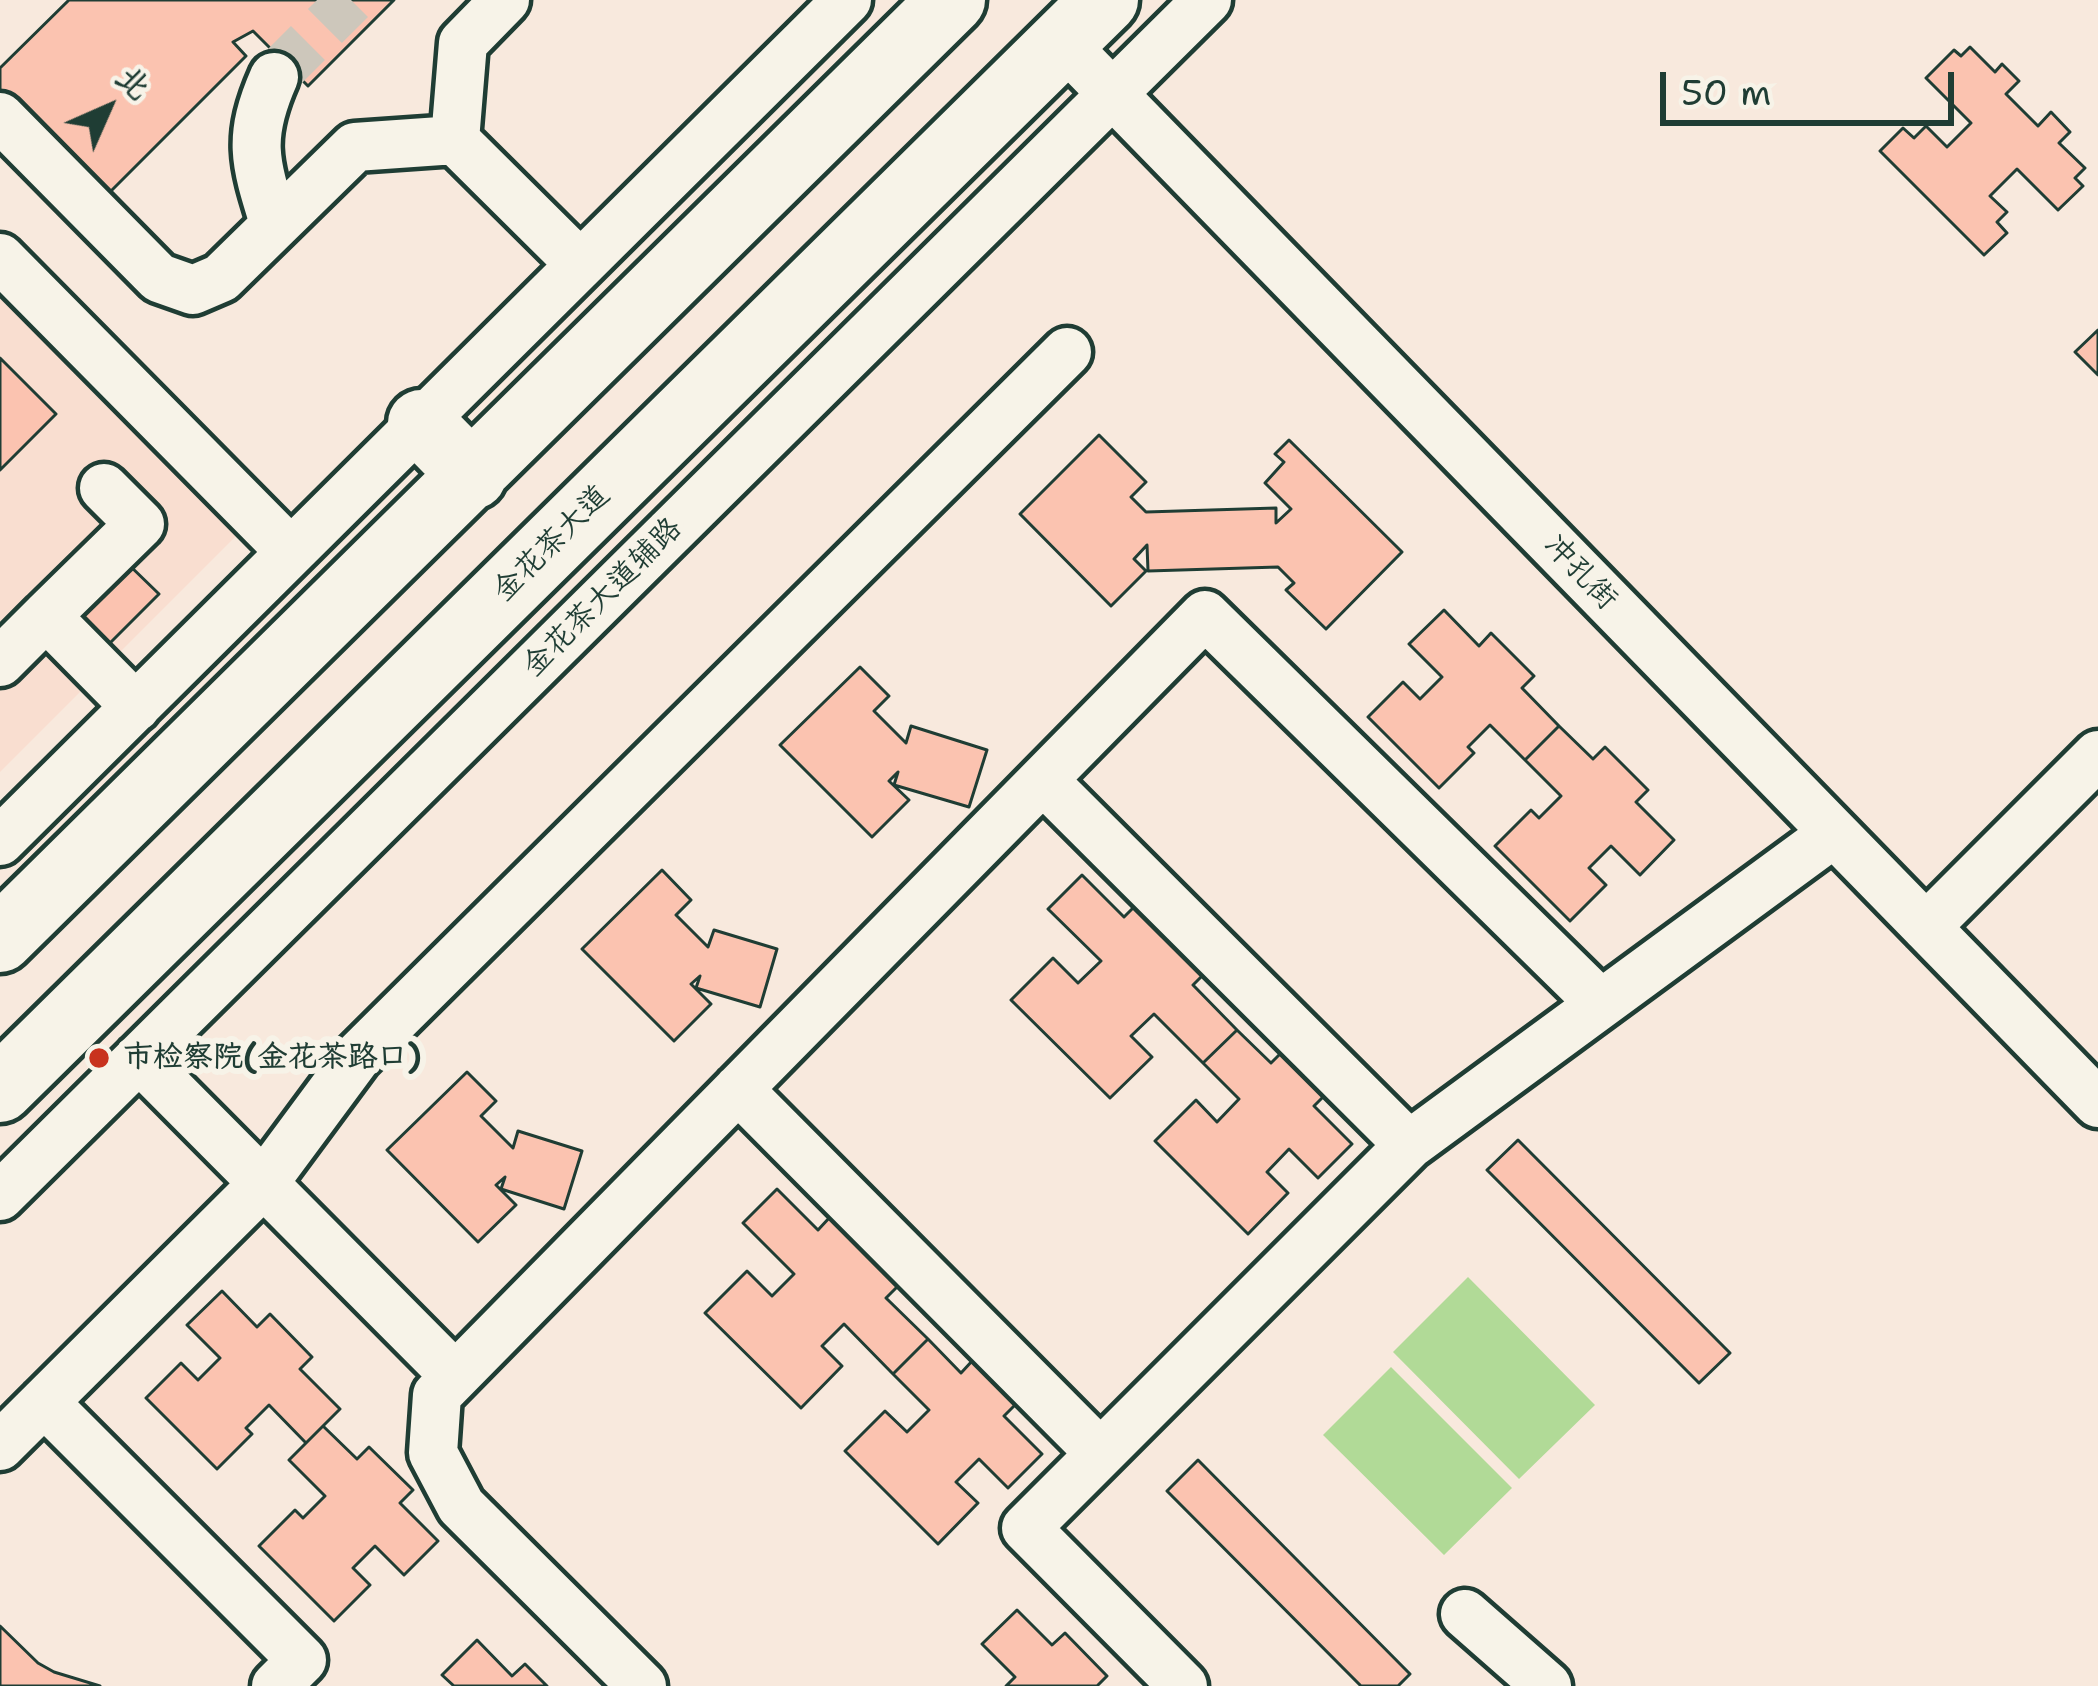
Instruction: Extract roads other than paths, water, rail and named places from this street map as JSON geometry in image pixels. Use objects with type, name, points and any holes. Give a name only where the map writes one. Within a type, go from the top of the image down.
[{"type":"highway","points":[[0,939],[952,0]]},
{"type":"highway","name":"金花茶大道","points":[[0,1089],[1083,21]]},
{"type":"highway","points":[[421,424],[473,476]]},
{"type":"street","points":[[455,140],[464,43],[505,0]]},
{"type":"street","points":[[0,841],[847,0]]},
{"type":"street","name":"金花茶大道辅路","points":[[0,1196],[1207,0]]},
{"type":"street","name":"冲孔街","points":[[1083,21],[1112,94],[2098,1102]]},
{"type":"street","points":[[274,77],[260,109],[254,145],[274,223]]},
{"type":"street","points":[[0,117],[160,278],[193,290],[221,278],[355,147],[455,140],[580,265]]},
{"type":"street","points":[[0,258],[291,552]]},
{"type":"street","points":[[0,1446],[263,1184],[357,1057],[1067,352]]},
{"type":"street","points":[[0,662],[140,524],[104,488]]},
{"type":"street","points":[[642,1686],[461,1506],[434,1453],[437,1395],[1205,615],[1601,1004]]},
{"type":"street","points":[[46,616],[136,706]]},
{"type":"street","points":[[1926,927],[2098,755]]},
{"type":"street","points":[[1042,780],[1409,1144]]},
{"type":"street","points":[[1183,1686],[1026,1528],[1409,1144],[1834,833]]},
{"type":"street","points":[[139,1058],[454,1376]]},
{"type":"street","points":[[738,1089],[1100,1453]]},
{"type":"street","points":[[44,1402],[302,1660],[276,1686]]},
{"type":"street","points":[[1465,1615],[1547,1686]]},
{"type":"tunnel","points":[[274,77],[351,0]]},
{"type":"place","name":"市检察院(金花茶路口)","points":[[99,1058]]}]
